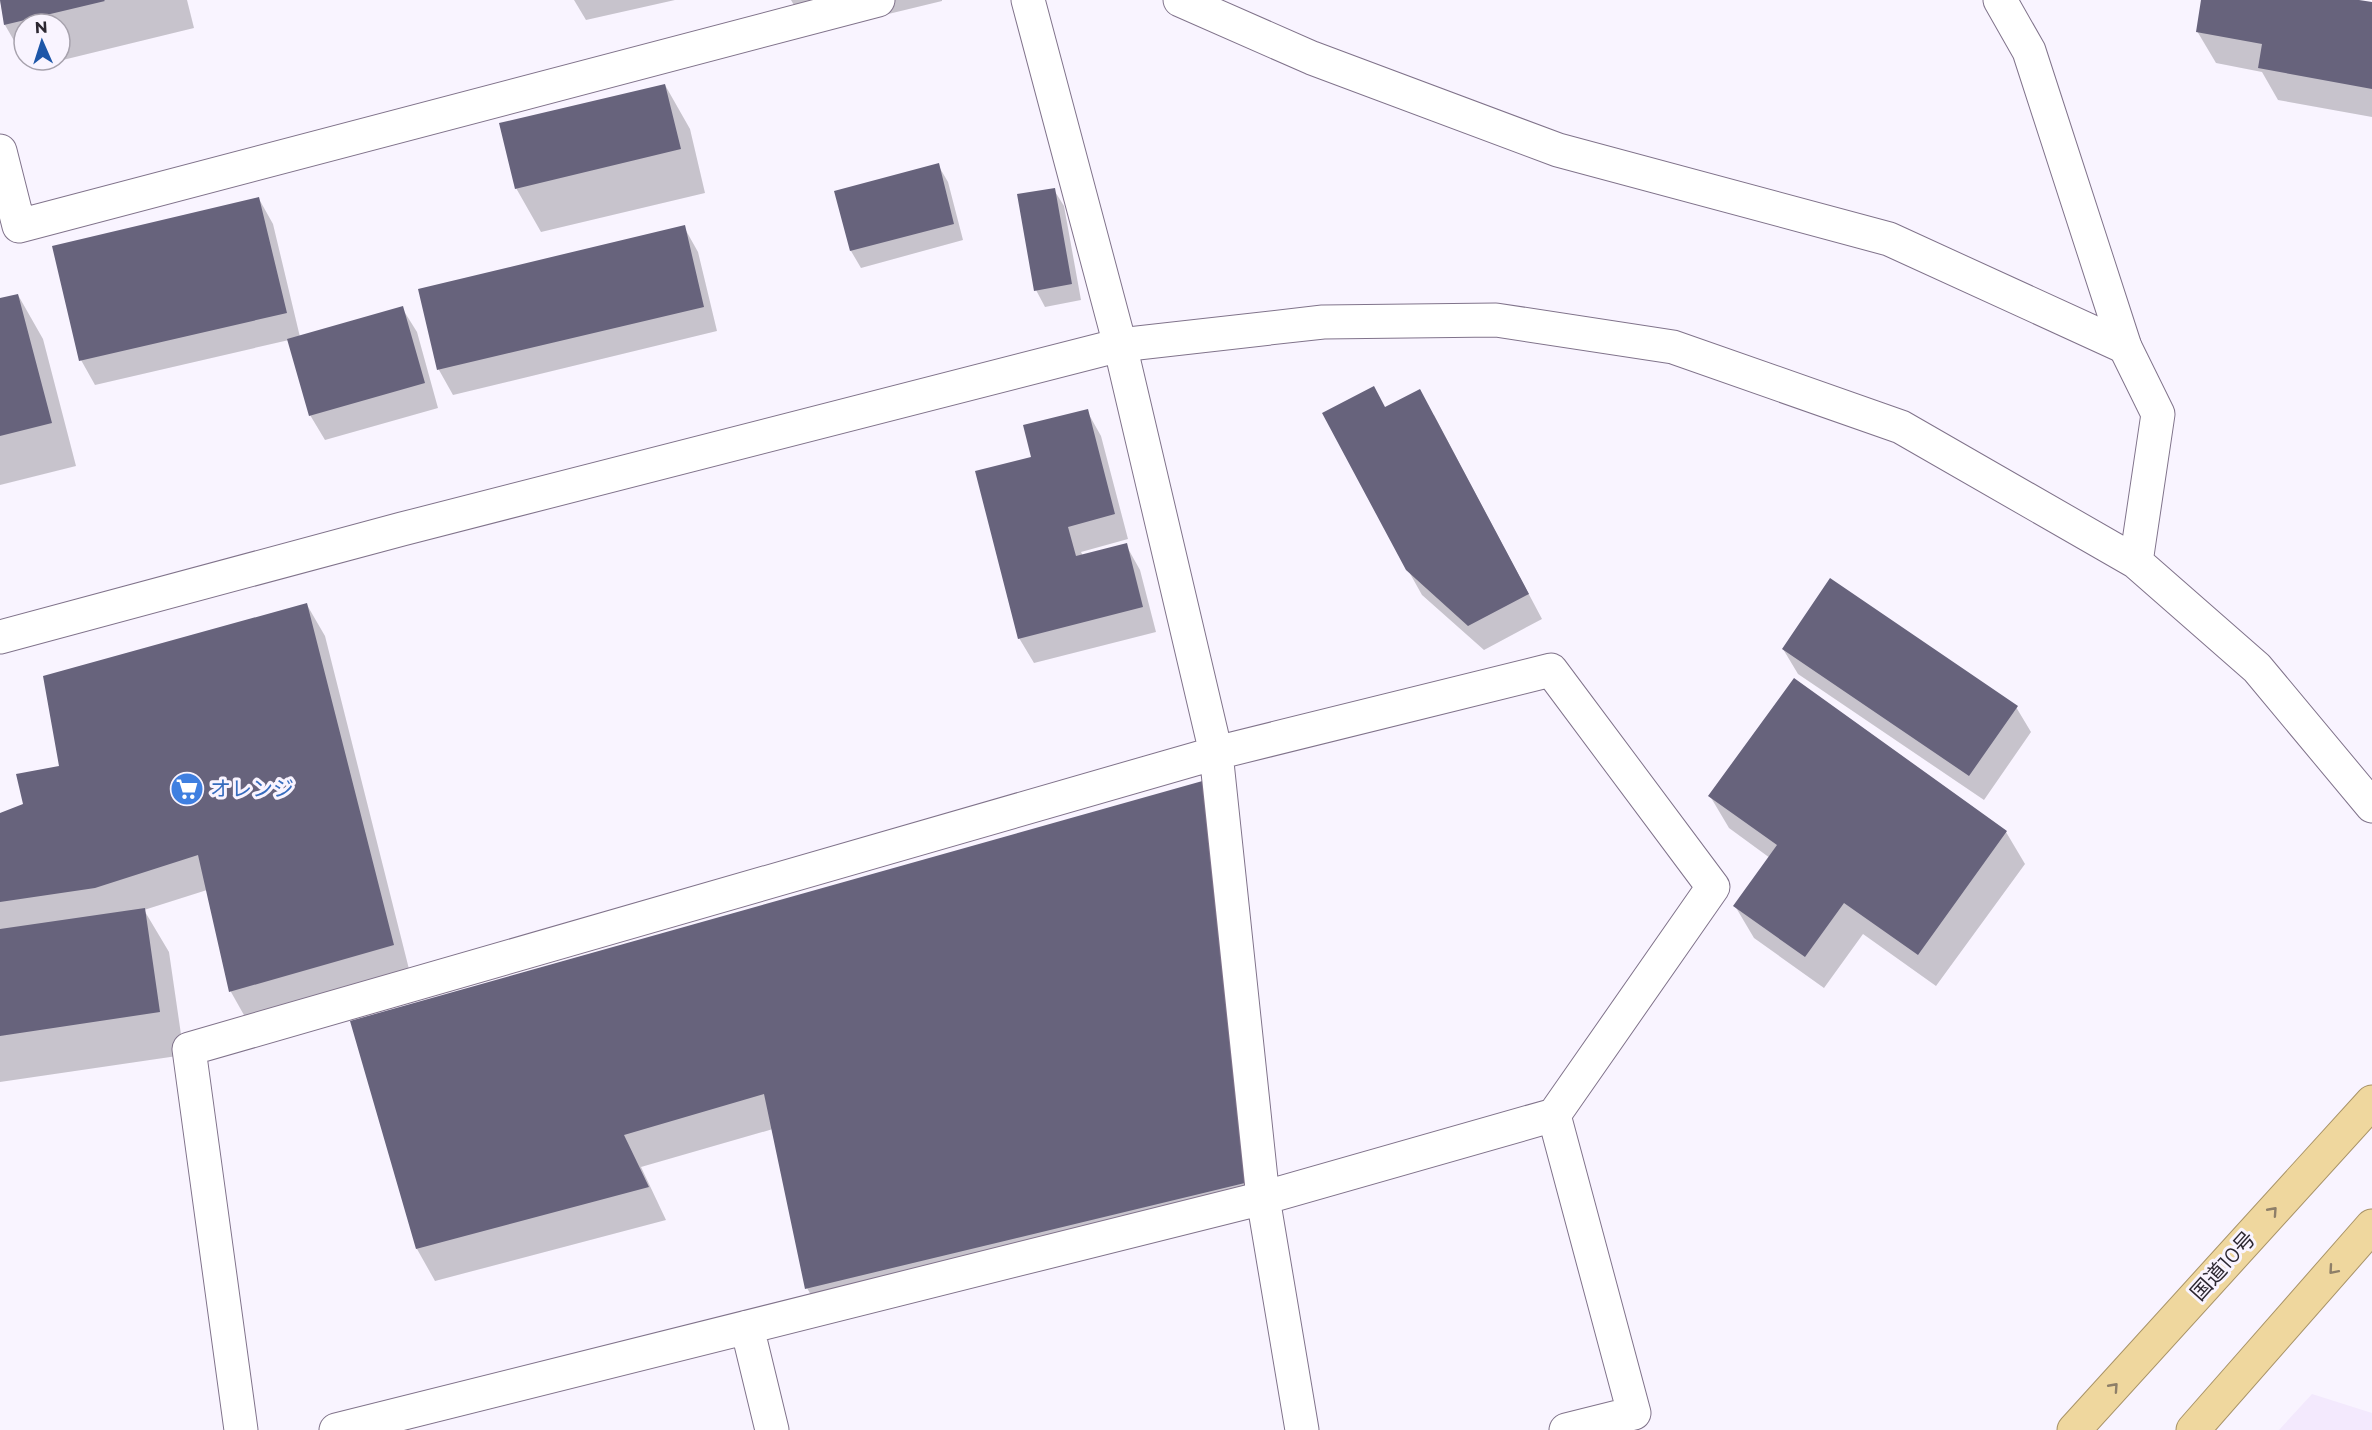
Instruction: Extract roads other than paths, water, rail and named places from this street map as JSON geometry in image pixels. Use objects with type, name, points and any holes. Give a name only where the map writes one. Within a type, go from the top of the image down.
[{"type":"highway","name":"国道10号","points":[[2074,1430],[2372,1102]]},
{"type":"highway","points":[[2193,1430],[2372,1226]]},
{"type":"street","points":[[0,151],[19,226],[878,0]]},
{"type":"street","points":[[1028,0],[1120,345],[1216,753],[1263,1198],[1302,1430]]},
{"type":"street","points":[[1180,0],[1312,58],[1558,150],[1889,239],[2124,347]]},
{"type":"street","points":[[2001,0],[2029,51],[2124,347],[2158,414],[2136,562]]},
{"type":"street","points":[[0,637],[390,532],[1120,345],[1323,322],[1496,320],[1673,347],[1901,427],[2136,562],[2258,668],[2372,806]]},
{"type":"street","points":[[241,1430],[189,1049],[1216,753],[1551,669],[1713,887],[1554,1115],[1263,1198],[336,1430]]},
{"type":"street","points":[[1554,1115],[1634,1413],[1566,1430]]},
{"type":"street","points":[[747,1327],[772,1430]]},
{"type":"place","name":"オレンジ","points":[[187,789]]}]
